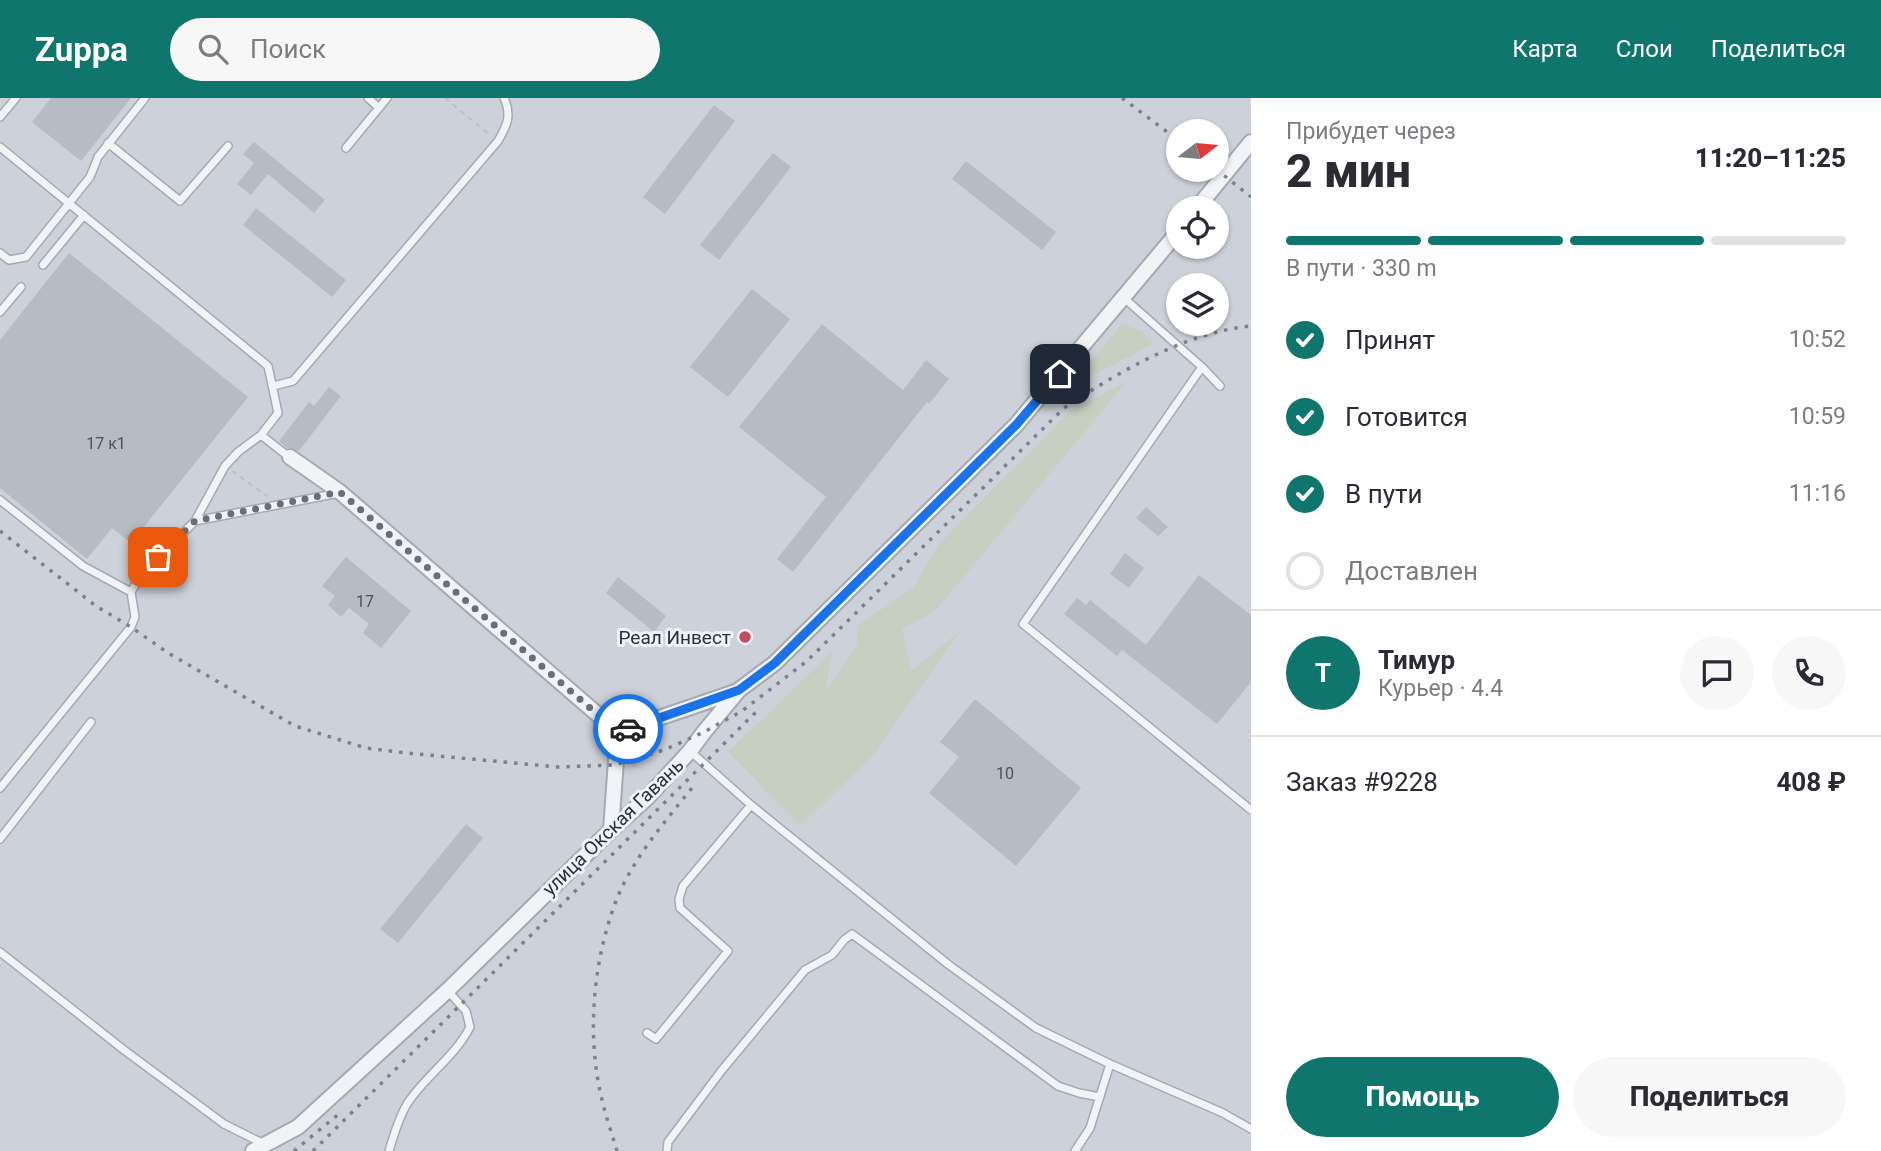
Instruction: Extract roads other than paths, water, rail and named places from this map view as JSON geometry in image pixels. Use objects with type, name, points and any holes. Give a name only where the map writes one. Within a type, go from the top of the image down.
[{"type":"street","points":[[1207,196],[1251,142]]},
{"type":"street","name":"улица Окская Гавань","points":[[258,1147],[298,1127],[448,990],[647,798],[690,751],[739,690],[775,663],[1016,425],[1166,247]]},
{"type":"street","points":[[290,457],[340,492],[618,732]]},
{"type":"street","points":[[618,732],[739,690]]},
{"type":"street","points":[[611,830],[618,732]]},
{"type":"lane","points":[[0,117],[16,98]]},
{"type":"lane","points":[[0,253],[9,260],[26,257],[90,177],[98,157],[145,98]]},
{"type":"lane","points":[[368,98],[379,108]]},
{"type":"lane","points":[[346,148],[387,98]]},
{"type":"lane","points":[[272,386],[293,381],[498,141],[508,125],[509,110],[504,98]]},
{"type":"lane","points":[[108,144],[180,201],[228,146]]},
{"type":"lane","points":[[0,147],[268,366],[278,414],[261,435],[238,452],[225,466],[195,521],[139,578],[131,592],[135,617],[131,627],[0,788]]},
{"type":"lane","points":[[43,265],[84,215]]},
{"type":"lane","points":[[0,312],[21,287]]},
{"type":"lane","points":[[1124,298],[1220,386]]},
{"type":"lane","points":[[1202,367],[1023,624],[1251,810]]},
{"type":"lane","points":[[261,435],[290,457]]},
{"type":"lane","points":[[195,521],[340,492]]},
{"type":"lane","points":[[0,500],[83,566],[131,592]]},
{"type":"lane","points":[[0,839],[91,722]]},
{"type":"lane","points":[[690,751],[751,805],[949,965],[1036,1028],[1110,1064],[1223,1113],[1251,1129]]},
{"type":"lane","points":[[647,1033],[656,1039],[728,951],[680,908],[679,899],[683,886],[751,805]]},
{"type":"lane","points":[[667,1151],[668,1142],[722,1070],[805,970],[832,955],[852,934],[1058,1086],[1100,1097]]},
{"type":"lane","points":[[0,952],[114,1042],[258,1147]]},
{"type":"lane","points":[[389,1151],[397,1124],[408,1103],[462,1043],[470,1027],[466,1011],[448,990]]},
{"type":"lane","points":[[1075,1151],[1090,1128],[1110,1064]]},
{"type":"railway","points":[[1122,98],[1166,131]]},
{"type":"railway","points":[[1229,179],[1251,197]]},
{"type":"railway","points":[[0,531],[96,606],[168,653],[295,726],[366,748],[406,753],[558,767],[614,765],[664,750],[704,732],[742,711],[807,661],[1064,408],[1129,368],[1177,345],[1202,336],[1251,326]]},
{"type":"railway","points":[[313,1151],[757,711]]},
{"type":"railway","points":[[617,1151],[602,1100],[594,1049],[595,997],[603,945],[609,920],[625,881],[653,837],[696,783]]},
{"type":"railway","points":[[294,1151],[340,1113]]},
{"type":"place","name":"Реал Инвест","points":[[745,637]]}]
